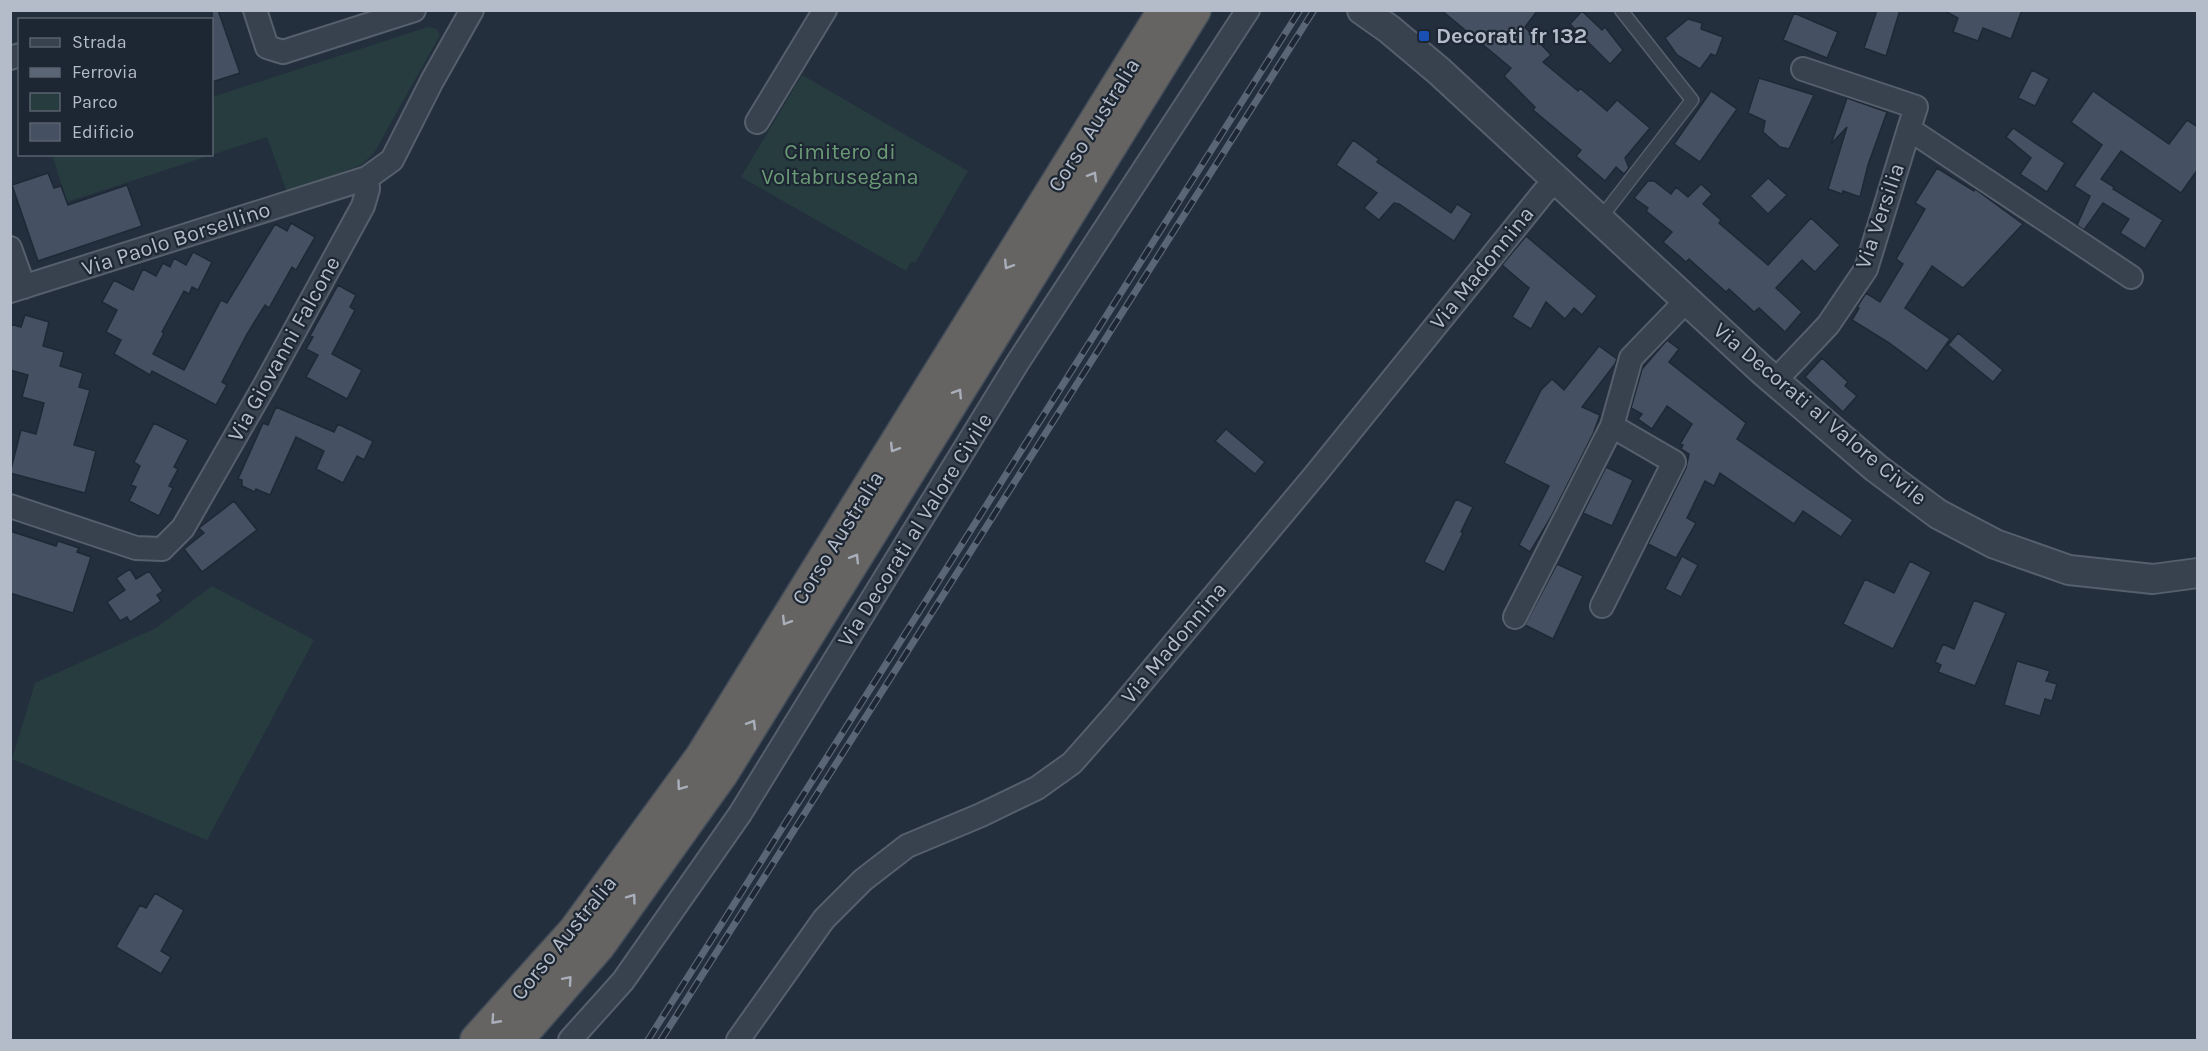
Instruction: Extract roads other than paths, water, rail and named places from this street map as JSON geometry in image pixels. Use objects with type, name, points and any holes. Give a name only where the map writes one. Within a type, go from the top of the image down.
[{"type":"highway","name":"Corso Australia","points":[[477,1041],[575,931],[702,757],[1165,10]]},
{"type":"highway","name":"Corso Australia","points":[[516,1041],[598,946],[721,774],[1194,10]]},
{"type":"street","points":[[255,10],[267,47],[283,52],[414,10]]},
{"type":"street","points":[[367,178],[392,160],[432,81],[472,10]]},
{"type":"street","points":[[757,122],[825,10]]},
{"type":"street","name":"Via Decorati al Valore Civile","points":[[570,1041],[623,981],[740,814],[1018,362],[1248,10]]},
{"type":"street","name":"Via Decorati al Valore Civile","points":[[1362,10],[1389,29],[1439,71],[1775,381],[1885,474],[1938,514],[1995,544],[2069,570],[2153,579],[2198,573]]},
{"type":"street","name":"Via Versilia","points":[[1775,381],[1828,325],[1866,269],[1916,107],[1803,69]]},
{"type":"street","name":"Via Versilia","points":[[1909,129],[2131,277]]},
{"type":"street","name":"Via Paolo Borsellino","points":[[10,248],[17,289],[367,178]]},
{"type":"street","name":"Via Giovanni Falcone","points":[[10,506],[136,548],[162,549],[183,528],[271,374],[363,206],[368,189],[367,178]]},
{"type":"street","name":"Via Madonnina","points":[[738,1041],[824,919],[863,880],[908,846],[1037,788],[1072,763],[1315,475],[1544,192],[1558,180]]},
{"type":"street","points":[[1515,617],[1612,426],[1631,358],[1687,300]]},
{"type":"street","points":[[1602,606],[1674,462],[1612,426]]},
{"type":"lane","points":[[1600,219],[1692,100],[1621,10]]},
{"type":"railway","points":[[648,1040],[1300,10]]},
{"type":"railway","points":[[661,1040],[1314,10]]},
{"type":"place","name":"Decorati fr 132","points":[[1424,36]]},
{"type":"park label","name":"Cimitero di Voltabrusegana","points":[[840,164]]}]
